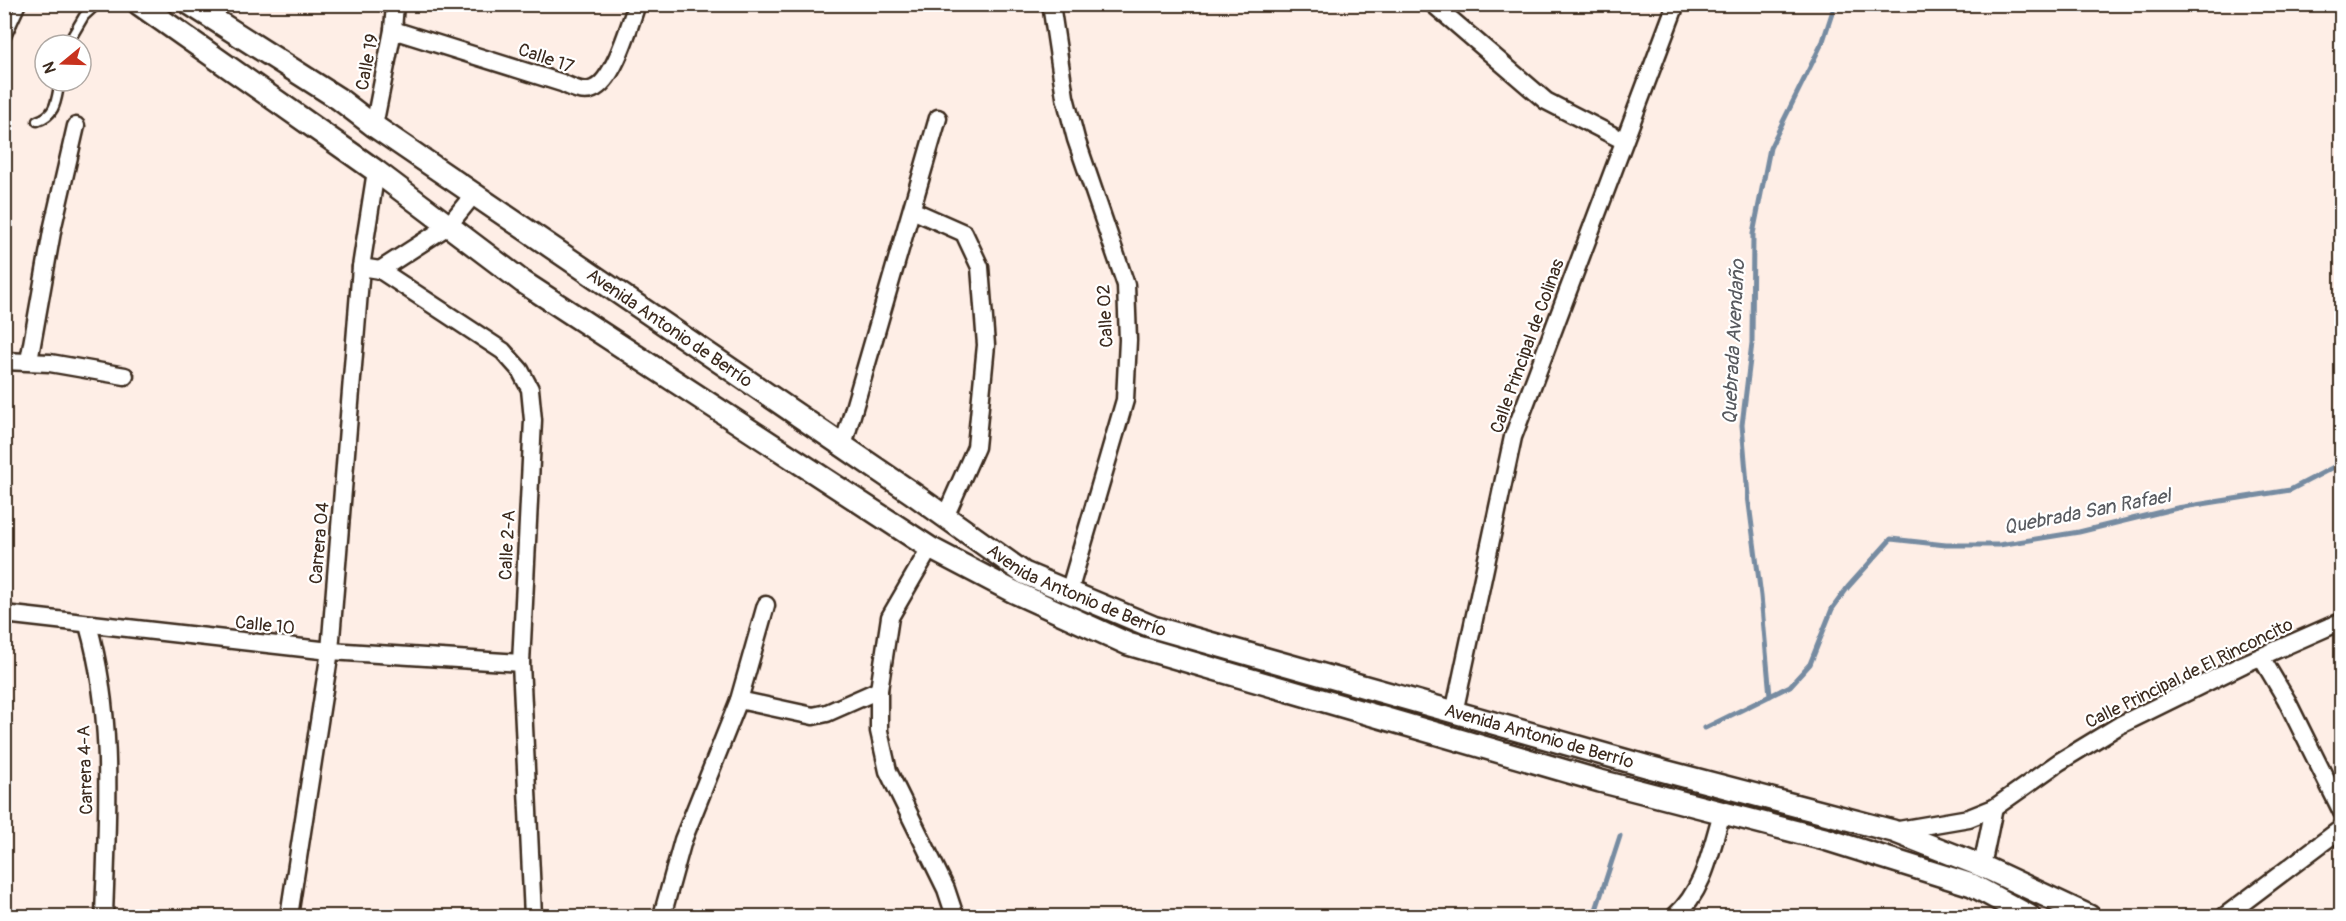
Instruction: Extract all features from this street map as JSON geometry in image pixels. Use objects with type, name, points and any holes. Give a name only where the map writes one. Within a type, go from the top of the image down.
[{"type":"street","name":"Avenida Antonio de Berrío","points":[[139,4],[375,171],[523,282],[930,548],[1014,592],[1128,644],[1600,781],[1828,840],[1972,885],[2029,916]]},
{"type":"street","name":"Avenida Antonio de Berrío","points":[[190,4],[339,99],[374,126],[843,446],[1024,573],[1153,627],[1455,713],[1893,831],[1982,866],[2067,912],[2089,916]]},
{"type":"street","name":"Calle 19","points":[[374,126],[393,30],[395,4]]},
{"type":"street","name":"Calle 17","points":[[393,30],[575,89],[591,90],[603,83],[612,68],[637,4]]},
{"type":"street","name":"Calle 02","points":[[1051,4],[1065,97],[1076,139],[1126,285],[1125,399],[1069,592]]},
{"type":"street","points":[[1433,4],[1546,101],[1624,141]]},
{"type":"street","name":"Calle Principal de Colinas","points":[[1455,713],[1513,437],[1676,4]]},
{"type":"street","points":[[843,446],[938,118]]},
{"type":"street","points":[[29,361],[52,226],[76,126]]},
{"type":"street","name":"Carrera 04","points":[[289,916],[330,651],[361,267],[375,171]]},
{"type":"street","points":[[380,270],[448,226],[474,194]]},
{"type":"street","points":[[912,210],[964,233],[980,267],[986,345],[975,447],[945,517]]},
{"type":"street","name":"Calle 2-A","points":[[361,267],[380,270],[503,351],[520,370],[530,389],[533,420],[521,663],[533,916]]},
{"type":"street","points":[[4,361],[50,363],[125,376]]},
{"type":"street","points":[[930,548],[890,617],[879,690],[879,731],[888,771],[946,889],[955,916]]},
{"type":"street","points":[[662,916],[683,840],[739,700],[766,605]]},
{"type":"street","name":"Calle 10","points":[[4,614],[330,651],[521,663]]},
{"type":"street","name":"Calle Principal de El Rinconcito","points":[[1893,831],[1970,818],[1994,808],[2059,762],[2154,708],[2342,621]]},
{"type":"street","name":"Carrera 4-A","points":[[88,625],[97,656],[108,762],[104,916]]},
{"type":"street","points":[[2261,657],[2286,699],[2342,812]]},
{"type":"street","points":[[739,700],[813,716],[827,713],[879,690]]},
{"type":"street","points":[[1982,866],[1994,808]]},
{"type":"street","points":[[1675,916],[1685,908],[1699,887],[1722,813]]},
{"type":"street","points":[[2225,916],[2342,828]]},
{"type":"lane","points":[[5,36],[21,4]]},
{"type":"lane","points":[[74,33],[84,16],[97,4]]},
{"type":"lane","points":[[37,121],[47,118],[51,113],[57,93]]},
{"type":"waterway","name":"Quebrada Avendaño","points":[[1770,696],[1742,425],[1752,343],[1753,234],[1770,148],[1823,41],[1835,4]]},
{"type":"waterway","name":"Quebrada San Rafael","points":[[1705,728],[1790,686],[1810,664],[1832,609],[1848,587],[1891,539],[1946,545],[1999,545],[2079,532],[2177,508],[2290,490],[2342,465]]},
{"type":"waterway","name":"Quebrada San Rafael","points":[[1594,916],[1620,836]]}]
